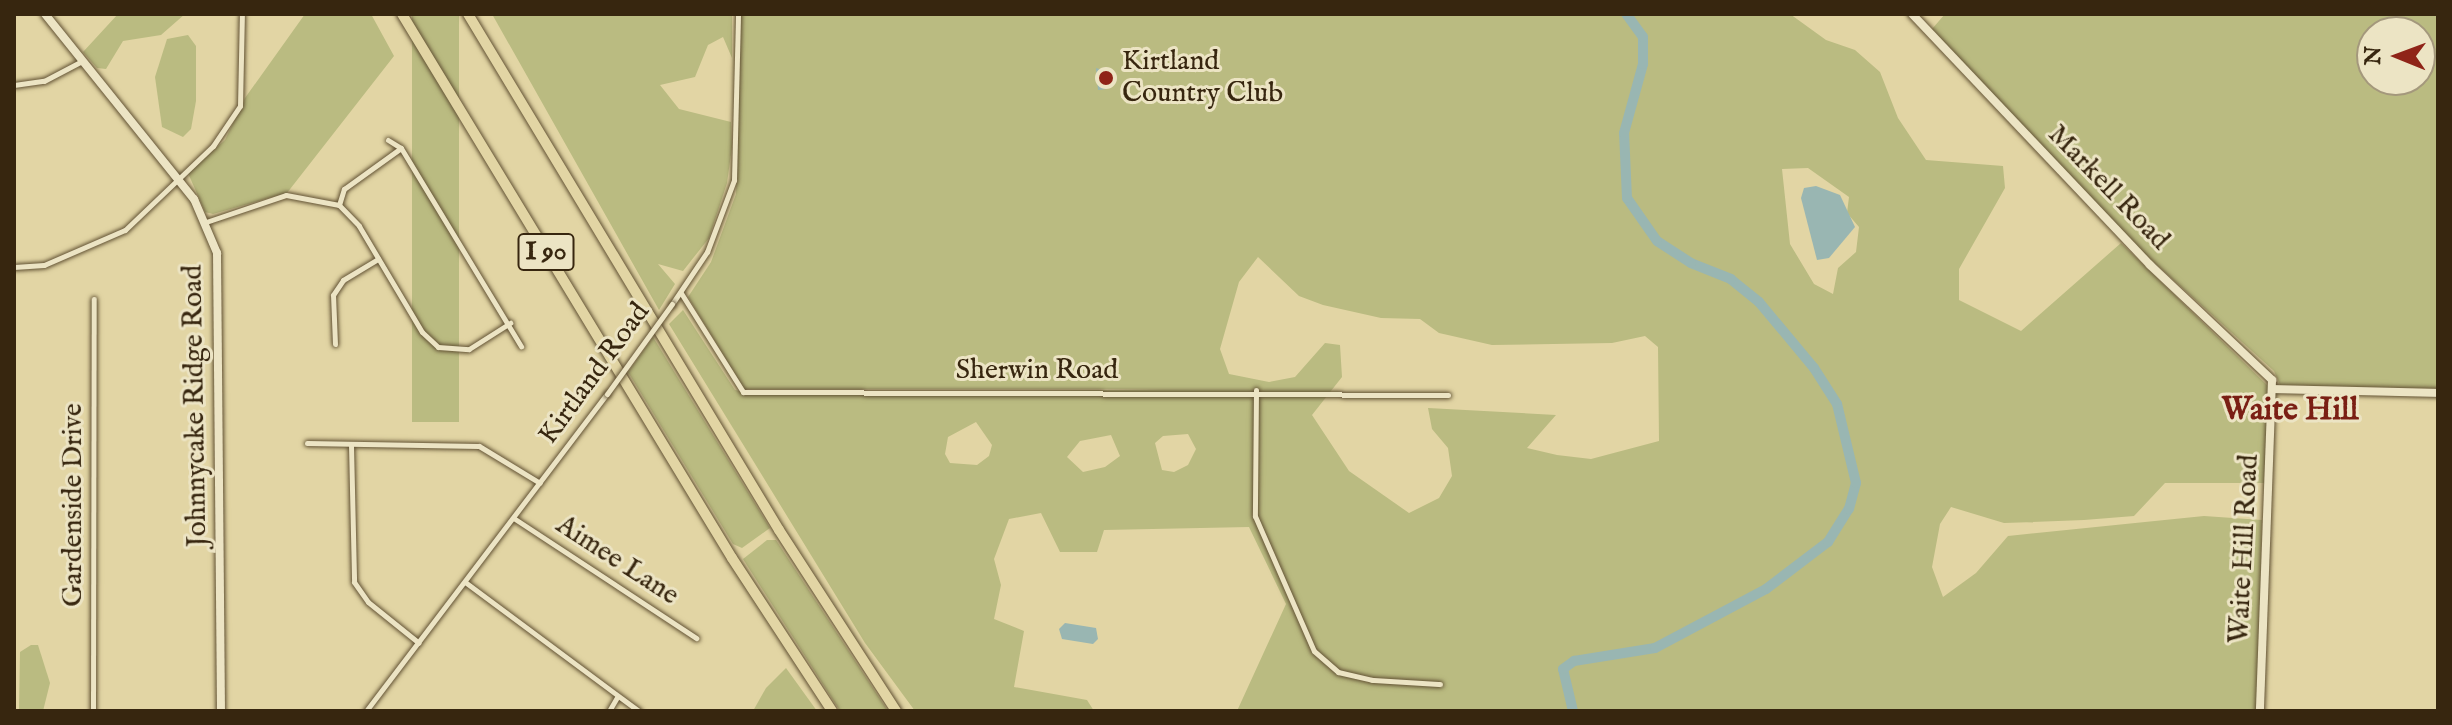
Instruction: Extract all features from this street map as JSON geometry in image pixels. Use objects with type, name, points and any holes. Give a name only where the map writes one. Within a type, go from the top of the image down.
[{"type":"highway","name":"I 90","points":[[399,14],[732,558],[832,711]]},
{"type":"highway","name":"I 90","points":[[468,14],[779,530],[896,711]]},
{"type":"highway","points":[[476,14],[534,123]]},
{"type":"street","name":"Johnnycake Ridge Road","points":[[46,14],[178,177],[206,222],[221,273],[221,711]]},
{"type":"street","points":[[14,267],[44,265],[125,230],[213,146],[238,113],[242,14]]},
{"type":"street","name":"Kirtland Road","points":[[366,711],[515,519],[681,293],[707,252],[734,180],[738,14]]},
{"type":"street","name":"Markell Road","points":[[1912,14],[2150,265],[2272,380],[2275,389]]},
{"type":"street","points":[[14,85],[44,81],[82,61]]},
{"type":"street","points":[[388,140],[401,148],[510,323],[521,346]]},
{"type":"street","points":[[339,205],[344,189],[401,148]]},
{"type":"street","points":[[206,222],[286,195],[339,205],[378,259],[422,332],[438,347],[469,349],[510,323]]},
{"type":"street","points":[[335,344],[333,295],[343,280],[378,259]]},
{"type":"street","name":"Sherwin Road","points":[[681,293],[743,392],[1256,390],[1448,395]]},
{"type":"street","name":"Gardenside Drive","points":[[93,711],[94,299]]},
{"type":"street","points":[[2275,389],[2438,393]]},
{"type":"street","name":"Waite Hill Road","points":[[2260,711],[2275,389]]},
{"type":"street","points":[[1256,390],[1255,516],[1314,651],[1338,672],[1372,680],[1440,684]]},
{"type":"street","points":[[307,443],[479,446],[540,483]]},
{"type":"street","points":[[351,445],[354,582],[368,602],[419,643]]},
{"type":"street","name":"Aimee Lane","points":[[515,519],[696,638]]},
{"type":"street","points":[[465,582],[639,711]]},
{"type":"street","points":[[609,711],[617,697]]},
{"type":"green space","points":[[118,14],[185,14],[161,35],[123,41],[106,69],[97,68],[83,52]]},
{"type":"green space","points":[[305,14],[371,14],[394,56],[287,193],[213,214],[205,212],[188,173],[225,140],[245,98]]},
{"type":"green space","points":[[412,14],[459,14],[459,422],[412,422]]},
{"type":"green space","points":[[492,14],[732,14],[732,58],[723,37],[708,45],[695,77],[660,85],[679,109],[731,122],[732,147],[727,183],[709,238],[683,271],[658,264],[675,284],[659,310]]},
{"type":"green space","points":[[741,14],[1790,14],[1826,40],[1855,50],[1880,72],[1898,118],[1926,160],[2003,166],[2005,188],[1959,269],[1959,300],[2021,331],[2121,243],[2269,387],[2264,483],[2165,483],[2134,516],[2084,520],[2004,523],[1951,507],[1940,524],[1932,567],[1943,597],[1976,573],[2008,536],[2204,516],[2262,520],[2257,711],[1237,711],[1286,604],[1249,527],[1104,530],[1097,552],[1060,552],[1041,513],[1009,519],[994,559],[1001,585],[994,619],[1024,631],[1014,687],[1087,700],[1094,711],[915,711],[865,643],[669,324],[683,310],[735,390],[760,395],[1164,389],[744,389],[688,297],[711,262],[736,194]],"holes":[[[1808,168],[1849,197],[1847,213],[1859,227],[1856,252],[1838,268],[1833,294],[1814,284],[1790,244],[1782,169]],[[1258,257],[1299,296],[1323,305],[1381,318],[1420,319],[1439,333],[1492,345],[1612,343],[1645,336],[1658,347],[1659,441],[1591,459],[1557,455],[1527,448],[1556,415],[1428,408],[1432,429],[1448,448],[1452,476],[1439,498],[1409,513],[1349,471],[1312,415],[1342,377],[1340,345],[1325,343],[1295,377],[1269,382],[1229,374],[1220,349],[1239,282]],[[976,422],[992,445],[989,456],[977,465],[950,463],[945,454],[948,437]],[[1188,434],[1196,449],[1188,465],[1174,472],[1162,470],[1155,443],[1163,436]],[[1111,435],[1120,456],[1105,467],[1083,472],[1067,457],[1080,441]]]},
{"type":"green space","points":[[1945,14],[2438,14],[2438,389],[2280,385],[2274,371],[2135,245],[1932,29]]},
{"type":"green space","points":[[188,35],[196,46],[196,101],[191,129],[183,137],[162,127],[155,77],[167,39]]},
{"type":"green space","points":[[653,337],[770,528],[742,548],[733,544],[628,372]]},
{"type":"green space","points":[[767,540],[776,540],[888,711],[840,711],[743,559]]},
{"type":"green space","points":[[31,645],[38,645],[50,683],[43,711],[19,711],[20,652]]},
{"type":"green space","points":[[786,668],[817,711],[753,711],[766,688]]},
{"type":"water","name":"Kirtland Country Club","points":[[1096,68],[1115,74],[1107,89],[1098,90]]},
{"type":"water","points":[[1816,186],[1840,195],[1855,227],[1829,258],[1817,260],[1801,198],[1804,188]]},
{"type":"water","points":[[1065,623],[1096,628],[1098,639],[1093,644],[1062,639],[1059,629]]},
{"type":"waterway","points":[[1573,711],[1563,669],[1574,661],[1655,648],[1766,589],[1828,542],[1849,509],[1856,483],[1837,404],[1814,368],[1759,302],[1731,279],[1691,263],[1657,241],[1627,198],[1624,133],[1643,64],[1643,37],[1626,14]]},
{"type":"place","name":"Kirtland Country Club","points":[[1106,78]]},
{"type":"district","name":"Waite Hill","points":[[2290,411]]}]
